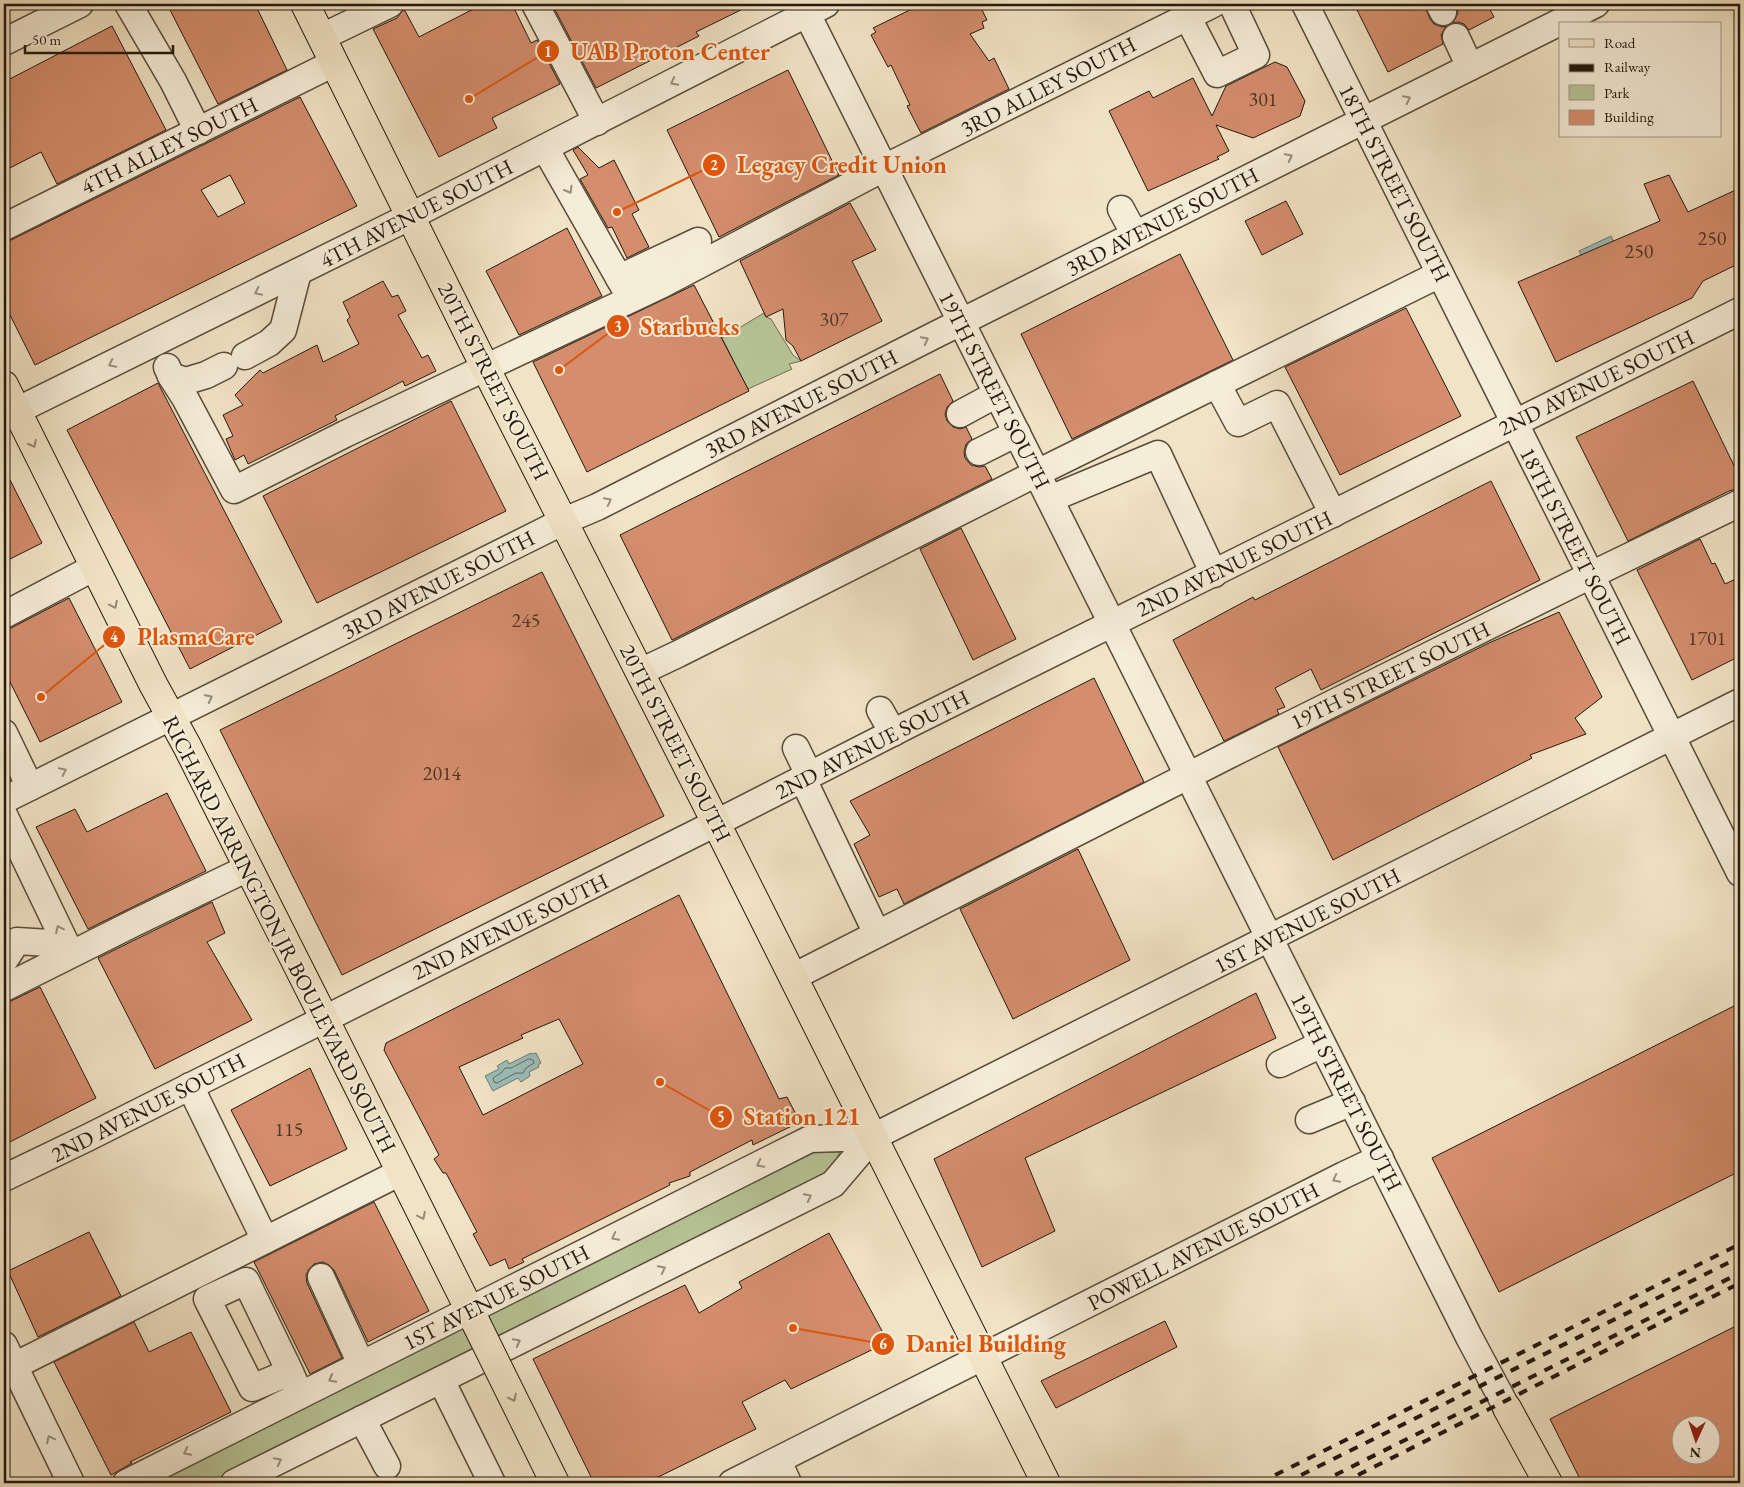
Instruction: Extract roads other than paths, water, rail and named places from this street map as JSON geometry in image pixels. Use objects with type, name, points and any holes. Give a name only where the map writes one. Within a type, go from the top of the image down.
[{"type":"main road","name":"20TH STREET SOUTH","points":[[305,4],[485,367],[716,823],[1046,1483]]},
{"type":"main road","name":"RICHARD ARRINGTON JR BOULEVARD SOUTH","points":[[4,385],[10,414],[95,567],[324,1018],[555,1483]]},
{"type":"main road","points":[[1507,1408],[1548,1483]]},
{"type":"street","points":[[4,42],[80,4]]},
{"type":"street","points":[[128,4],[173,82],[198,131]]},
{"type":"street","points":[[535,4],[597,122]]},
{"type":"street","name":"3RD ALLEY SOUTH","points":[[625,289],[884,168],[1213,4]]},
{"type":"street","points":[[1188,16],[1217,74],[1256,55],[1232,4]]},
{"type":"street","name":"18TH STREET SOUTH","points":[[1305,4],[1740,873]]},
{"type":"street","name":"3RD AVENUE SOUTH","points":[[1560,22],[1596,4]]},
{"type":"street","points":[[322,37],[381,6]]},
{"type":"street","name":"4TH AVENUE SOUTH","points":[[10,414],[597,122],[771,33],[811,7]]},
{"type":"street","name":"19TH STREET SOUTH","points":[[811,7],[884,168],[1469,1337],[1507,1408]]},
{"type":"street","name":"3RD AVENUE SOUTH","points":[[4,800],[564,521],[597,507],[1559,22]]},
{"type":"street","points":[[1456,37],[1470,67]]},
{"type":"street","name":"4TH ALLEY SOUTH","points":[[4,227],[334,63]]},
{"type":"street","points":[[545,148],[625,289]]},
{"type":"street","points":[[1121,209],[1135,235]]},
{"type":"street","points":[[153,343],[234,490],[485,367],[625,289],[698,240]]},
{"type":"street","points":[[171,376],[186,381],[206,375],[269,343],[283,330],[298,272]]},
{"type":"street","points":[[640,672],[1440,274]]},
{"type":"street","name":"2ND AVENUE SOUTH","points":[[4,1178],[1740,311]]},
{"type":"street","points":[[1217,384],[1238,423],[1277,404],[1334,514]]},
{"type":"street","points":[[960,414],[997,394]]},
{"type":"street","points":[[979,452],[1017,433]]},
{"type":"street","points":[[1050,499],[1158,454],[1214,574]]},
{"type":"street","name":"19TH STREET SOUTH","points":[[1188,776],[1591,575],[1740,503]]},
{"type":"street","points":[[4,615],[95,567]]},
{"type":"street","name":"1ST AVENUE SOUTH","points":[[234,1483],[833,1184],[873,1137],[1740,702]]},
{"type":"street","points":[[880,710],[893,733]]},
{"type":"street","points":[[5,739],[30,787]]},
{"type":"street","points":[[796,748],[806,777],[877,934]]},
{"type":"street","points":[[793,977],[1188,776]]},
{"type":"street","points":[[4,815],[66,944],[10,951]]},
{"type":"street","points":[[4,988],[248,868]]},
{"type":"street","points":[[1280,1064],[1322,1044]]},
{"type":"street","points":[[190,1086],[265,1240]]},
{"type":"street","points":[[1309,1120],[1352,1102]]},
{"type":"street","name":"1ST AVENUE SOUTH","points":[[136,1480],[295,1383],[361,1364],[472,1316],[810,1139],[873,1137]]},
{"type":"street","name":"POWELL AVENUE SOUTH","points":[[732,1483],[783,1472],[982,1358],[1380,1158]]},
{"type":"street","points":[[71,1483],[7,1361],[265,1240],[401,1172]]},
{"type":"street","points":[[321,1277],[361,1364]]},
{"type":"street","points":[[441,1380],[492,1483]]},
{"type":"street","points":[[362,1419],[387,1466]]},
{"type":"water","points":[[1611,236],[1617,248],[1585,263],[1579,251]]},
{"type":"water","points":[[531,1053],[536,1053],[541,1063],[538,1065],[539,1067],[529,1072],[530,1076],[521,1082],[518,1078],[493,1091],[485,1076],[499,1069],[497,1066],[507,1060],[509,1064]]},
{"type":"railway","points":[[1259,1483],[1740,1244]]},
{"type":"railway","points":[[1285,1483],[1740,1257]]},
{"type":"railway","points":[[1319,1483],[1740,1273]]},
{"type":"railway","points":[[1342,1483],[1740,1283]]},
{"type":"place","name":"UAB Proton Center","points":[[469,99]]},
{"type":"place","name":"Legacy Credit Union","points":[[617,212]]},
{"type":"place","name":"Starbucks","points":[[559,370]]},
{"type":"place","name":"PlasmaCare","points":[[41,697]]},
{"type":"place","name":"Station 121","points":[[660,1082]]},
{"type":"place","name":"Daniel Building","points":[[793,1328]]}]
